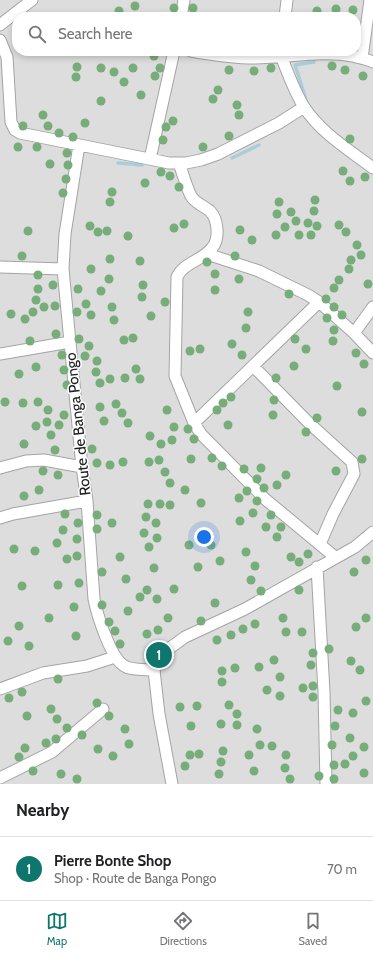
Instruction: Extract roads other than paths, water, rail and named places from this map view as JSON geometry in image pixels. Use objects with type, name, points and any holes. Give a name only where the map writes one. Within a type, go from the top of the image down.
[{"type":"street","points":[[17,12],[32,0]]},
{"type":"street","points":[[182,12],[184,0]]},
{"type":"street","points":[[286,12],[287,0]]},
{"type":"street","points":[[351,56],[368,60],[370,0]]},
{"type":"street","points":[[0,25],[12,16]]},
{"type":"street","points":[[0,40],[7,57],[11,122],[15,130],[20,133],[150,159],[186,163],[218,154],[279,123],[304,107]]},
{"type":"street","points":[[150,159],[173,56]]},
{"type":"street","points":[[222,56],[255,58],[268,56]]},
{"type":"street","points":[[283,56],[304,107],[315,121],[330,136],[373,168]]},
{"type":"street","name":"Route de Banga Pongo","points":[[79,145],[65,234],[63,269],[82,467],[87,501],[94,599],[97,612],[115,657]]},
{"type":"street","points":[[179,163],[191,196],[195,201],[211,212],[218,235],[215,246],[207,254],[186,266],[176,277],[175,376],[194,423],[201,434],[265,499],[335,557]]},
{"type":"street","points":[[207,254],[259,271],[308,295],[319,302],[354,333],[373,353]]},
{"type":"street","points":[[0,267],[63,269]]},
{"type":"street","points":[[194,423],[319,302]]},
{"type":"street","points":[[354,333],[373,307]]},
{"type":"street","points":[[0,354],[70,342]]},
{"type":"street","points":[[253,366],[309,423],[352,462],[354,474],[333,514],[320,544]]},
{"type":"street","points":[[0,468],[26,461],[44,460],[82,467]]},
{"type":"street","points":[[0,518],[13,514],[87,501]]},
{"type":"street","points":[[172,784],[159,714],[154,670],[160,657],[185,637],[245,609],[317,567],[355,547],[373,532]]},
{"type":"street","points":[[317,567],[324,692],[326,784]]},
{"type":"street","points":[[0,689],[43,673],[87,666],[115,657],[127,668],[154,670]]},
{"type":"street","points":[[0,778],[52,752],[103,709]]},
{"type":"waterway","points":[[307,103],[295,65],[314,62]]},
{"type":"waterway","points":[[232,158],[259,145]]},
{"type":"waterway","points":[[118,163],[142,165]]},
{"type":"place","name":"Pierre Bonte Shop","points":[[159,655]]}]
